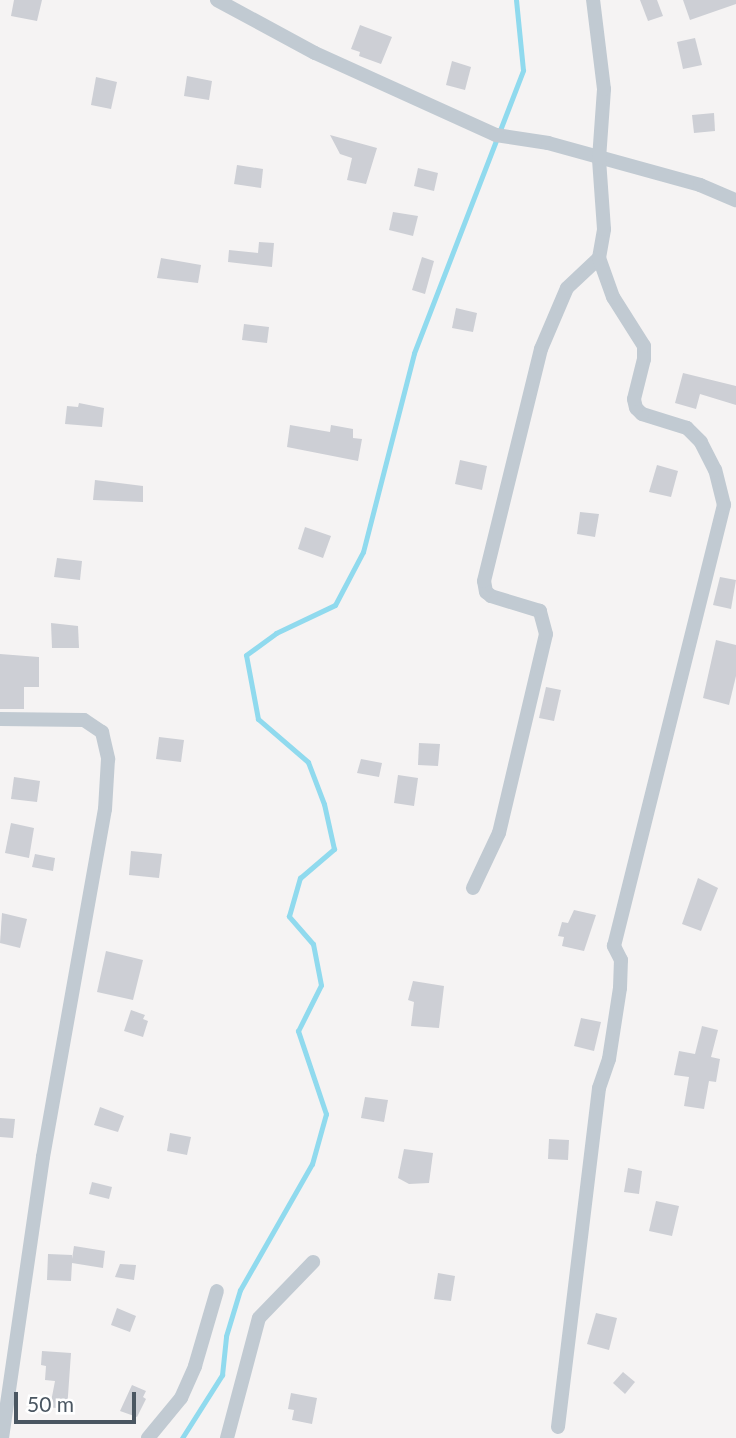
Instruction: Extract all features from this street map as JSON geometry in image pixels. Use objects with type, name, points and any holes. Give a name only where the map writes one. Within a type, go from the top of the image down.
[{"type":"street","points":[[217,0],[315,53],[496,135],[548,143],[700,185],[736,200]]},
{"type":"street","points":[[558,1427],[598,1088],[609,1059],[620,988],[621,960],[614,946],[724,505],[715,470],[701,442],[687,428],[642,414],[636,408],[634,399],[644,359],[643,346],[612,297],[599,258],[604,229],[599,159],[604,89],[593,0]]},
{"type":"street","points":[[473,888],[499,833],[545,634],[540,611],[491,596],[486,592],[484,580],[541,349],[566,288],[599,258]]},
{"type":"street","points":[[0,719],[83,720],[102,732],[108,760],[105,809],[43,1157],[2,1438]]},
{"type":"street","points":[[227,1438],[259,1318],[313,1262]]},
{"type":"street","points":[[148,1438],[181,1398],[195,1366],[217,1291]]},
{"type":"building","points":[[14,0],[42,0],[37,21],[11,16]]},
{"type":"building","points":[[640,0],[657,0],[663,16],[648,21]]},
{"type":"building","points":[[683,0],[736,0],[736,4],[690,20]]},
{"type":"building","points":[[360,25],[392,37],[381,64],[359,56],[360,52],[351,49]]},
{"type":"building","points":[[695,38],[702,65],[683,69],[677,42]]},
{"type":"building","points":[[452,61],[471,67],[465,90],[446,85]]},
{"type":"building","points":[[187,76],[212,81],[209,100],[184,96]]},
{"type":"building","points":[[96,77],[117,82],[111,109],[91,105]]},
{"type":"building","points":[[714,113],[715,131],[694,133],[692,115]]},
{"type":"building","points":[[330,135],[377,148],[366,184],[347,180],[352,158],[340,154]]},
{"type":"building","points":[[237,165],[263,169],[261,188],[234,184]]},
{"type":"building","points":[[418,168],[438,173],[434,191],[414,186]]},
{"type":"building","points":[[393,212],[418,216],[413,236],[389,230]]},
{"type":"building","points":[[259,242],[274,243],[272,267],[228,262],[229,250],[258,253]]},
{"type":"building","points":[[422,257],[434,261],[425,294],[412,290]]},
{"type":"building","points":[[161,258],[201,265],[198,283],[157,278]]},
{"type":"building","points":[[456,308],[477,313],[473,332],[452,328]]},
{"type":"building","points":[[244,324],[269,327],[267,343],[242,340]]},
{"type":"building","points":[[683,373],[736,386],[736,405],[700,394],[696,409],[675,403]]},
{"type":"building","points":[[79,403],[104,408],[102,427],[65,424],[67,406],[78,407]]},
{"type":"building","points":[[290,425],[330,432],[331,425],[353,429],[353,438],[362,439],[358,461],[287,447]]},
{"type":"building","points":[[460,460],[487,466],[482,490],[455,484]]},
{"type":"building","points":[[657,465],[678,471],[671,497],[649,492]]},
{"type":"building","points":[[95,480],[143,486],[143,502],[93,500]]},
{"type":"building","points":[[580,512],[599,514],[595,537],[577,534]]},
{"type":"building","points":[[305,527],[331,536],[323,558],[298,549]]},
{"type":"building","points":[[57,558],[82,561],[80,580],[54,577]]},
{"type":"building","points":[[720,577],[736,580],[731,609],[713,605]]},
{"type":"building","points":[[51,623],[78,626],[79,648],[52,648]]},
{"type":"building","points":[[716,640],[736,645],[736,676],[729,705],[703,698]]},
{"type":"building","points":[[0,654],[39,657],[39,687],[24,687],[24,709],[0,709]]},
{"type":"building","points":[[546,687],[561,690],[554,721],[539,718]]},
{"type":"building","points":[[159,737],[184,740],[181,762],[156,759]]},
{"type":"building","points":[[419,743],[440,744],[438,766],[418,765]]},
{"type":"building","points":[[361,759],[382,763],[379,777],[357,773]]},
{"type":"building","points":[[398,775],[418,778],[414,806],[394,803]]},
{"type":"building","points":[[14,777],[40,781],[37,802],[11,799]]},
{"type":"building","points":[[11,823],[34,828],[29,858],[5,853]]},
{"type":"building","points":[[131,851],[162,854],[159,878],[129,875]]},
{"type":"building","points":[[35,854],[55,858],[53,871],[32,867]]},
{"type":"building","points":[[698,878],[718,888],[701,931],[682,924]]},
{"type":"building","points":[[574,910],[596,915],[584,951],[562,946],[564,937],[558,936],[562,922],[568,923]]},
{"type":"building","points":[[2,913],[27,919],[20,948],[0,943]]},
{"type":"building","points":[[106,951],[143,960],[133,1000],[97,992]]},
{"type":"building","points":[[413,981],[444,986],[439,1028],[411,1026],[414,1002],[408,1000]]},
{"type":"building","points":[[131,1010],[145,1015],[143,1019],[148,1021],[143,1037],[124,1031]]},
{"type":"building","points":[[581,1018],[601,1022],[594,1051],[574,1046]]},
{"type":"building","points":[[702,1026],[718,1030],[711,1057],[720,1059],[716,1082],[709,1081],[704,1109],[684,1106],[689,1077],[674,1075],[679,1051],[695,1054]]},
{"type":"building","points":[[365,1097],[388,1100],[384,1122],[361,1118]]},
{"type":"building","points":[[100,1107],[124,1116],[118,1132],[94,1125]]},
{"type":"building","points":[[0,1118],[15,1119],[13,1138],[0,1137]]},
{"type":"building","points":[[170,1133],[191,1137],[187,1155],[167,1151]]},
{"type":"building","points":[[549,1139],[569,1140],[568,1160],[548,1159]]},
{"type":"building","points":[[404,1149],[433,1153],[429,1183],[409,1184],[398,1178]]},
{"type":"building","points":[[628,1168],[642,1171],[639,1194],[624,1192]]},
{"type":"building","points":[[92,1182],[112,1187],[109,1199],[89,1194]]},
{"type":"building","points":[[656,1201],[679,1206],[672,1236],[649,1231]]},
{"type":"building","points":[[74,1246],[105,1251],[103,1268],[72,1263],[71,1281],[47,1280],[48,1254],[72,1255],[72,1259]]},
{"type":"building","points":[[120,1264],[136,1265],[134,1280],[115,1277]]},
{"type":"building","points":[[438,1273],[455,1276],[451,1301],[434,1299]]},
{"type":"building","points":[[117,1308],[136,1316],[130,1332],[111,1325]]},
{"type":"building","points":[[596,1313],[617,1318],[609,1350],[587,1344]]},
{"type":"building","points":[[42,1351],[71,1353],[67,1410],[50,1407],[55,1381],[45,1380],[46,1366],[41,1365]]},
{"type":"building","points":[[623,1372],[635,1382],[625,1394],[613,1383]]},
{"type":"building","points":[[132,1385],[146,1391],[143,1397],[146,1399],[137,1417],[120,1411]]},
{"type":"building","points":[[291,1393],[317,1398],[312,1424],[292,1420],[294,1410],[288,1409]]},
{"type":"waterway","points":[[182,1438],[222,1375],[226,1336],[240,1290],[312,1164],[326,1114],[298,1031],[321,985],[313,944],[289,916],[300,878],[334,849],[324,804],[308,762],[258,719],[246,655],[276,633],[335,605],[363,552],[414,353],[523,70],[516,0]]}]
